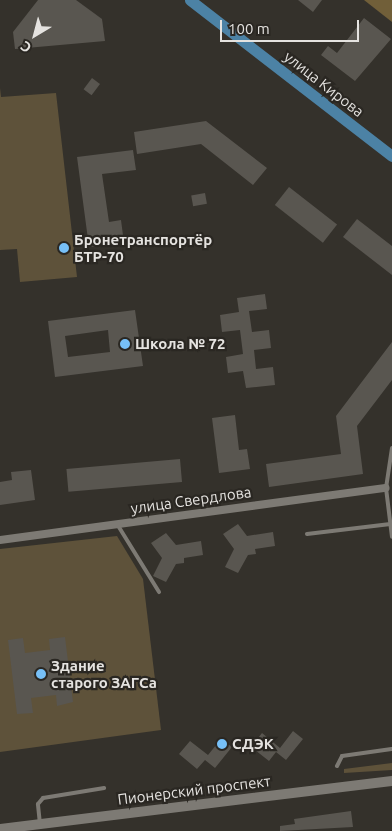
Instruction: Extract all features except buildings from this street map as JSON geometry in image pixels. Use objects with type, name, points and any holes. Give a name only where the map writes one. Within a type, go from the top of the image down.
[{"type":"main road","name":"улица Кирова","points":[[190,0],[392,156]]},
{"type":"main road","name":"Пионерский проспект","points":[[0,829],[392,780]]},
{"type":"street","name":"улица Свердлова","points":[[0,540],[389,488]]},
{"type":"lane","points":[[392,448],[389,488],[392,537]]},
{"type":"lane","points":[[117,524],[159,592]]},
{"type":"lane","points":[[307,534],[390,524]]},
{"type":"lane","points":[[336,766],[342,756],[392,749]]},
{"type":"lane","points":[[40,824],[38,804],[43,798],[104,788]]},
{"type":"shaded area","points":[[364,0],[392,0],[392,22]]},
{"type":"shaded area","points":[[0,88],[1,97],[56,93],[77,277],[20,282],[17,249],[0,250]]},
{"type":"shaded area","points":[[117,536],[143,579],[161,730],[0,752],[0,549]]},
{"type":"shaded area","points":[[392,763],[392,770],[344,773],[344,769]]},
{"type":"place","name":"Бронетранспортёр БТР-70","points":[[64,248]]},
{"type":"place","name":"Школа № 72","points":[[125,344]]},
{"type":"place","name":"Здание старого ЗАГСа","points":[[41,674]]},
{"type":"place","name":"СДЭК","points":[[222,744]]}]
